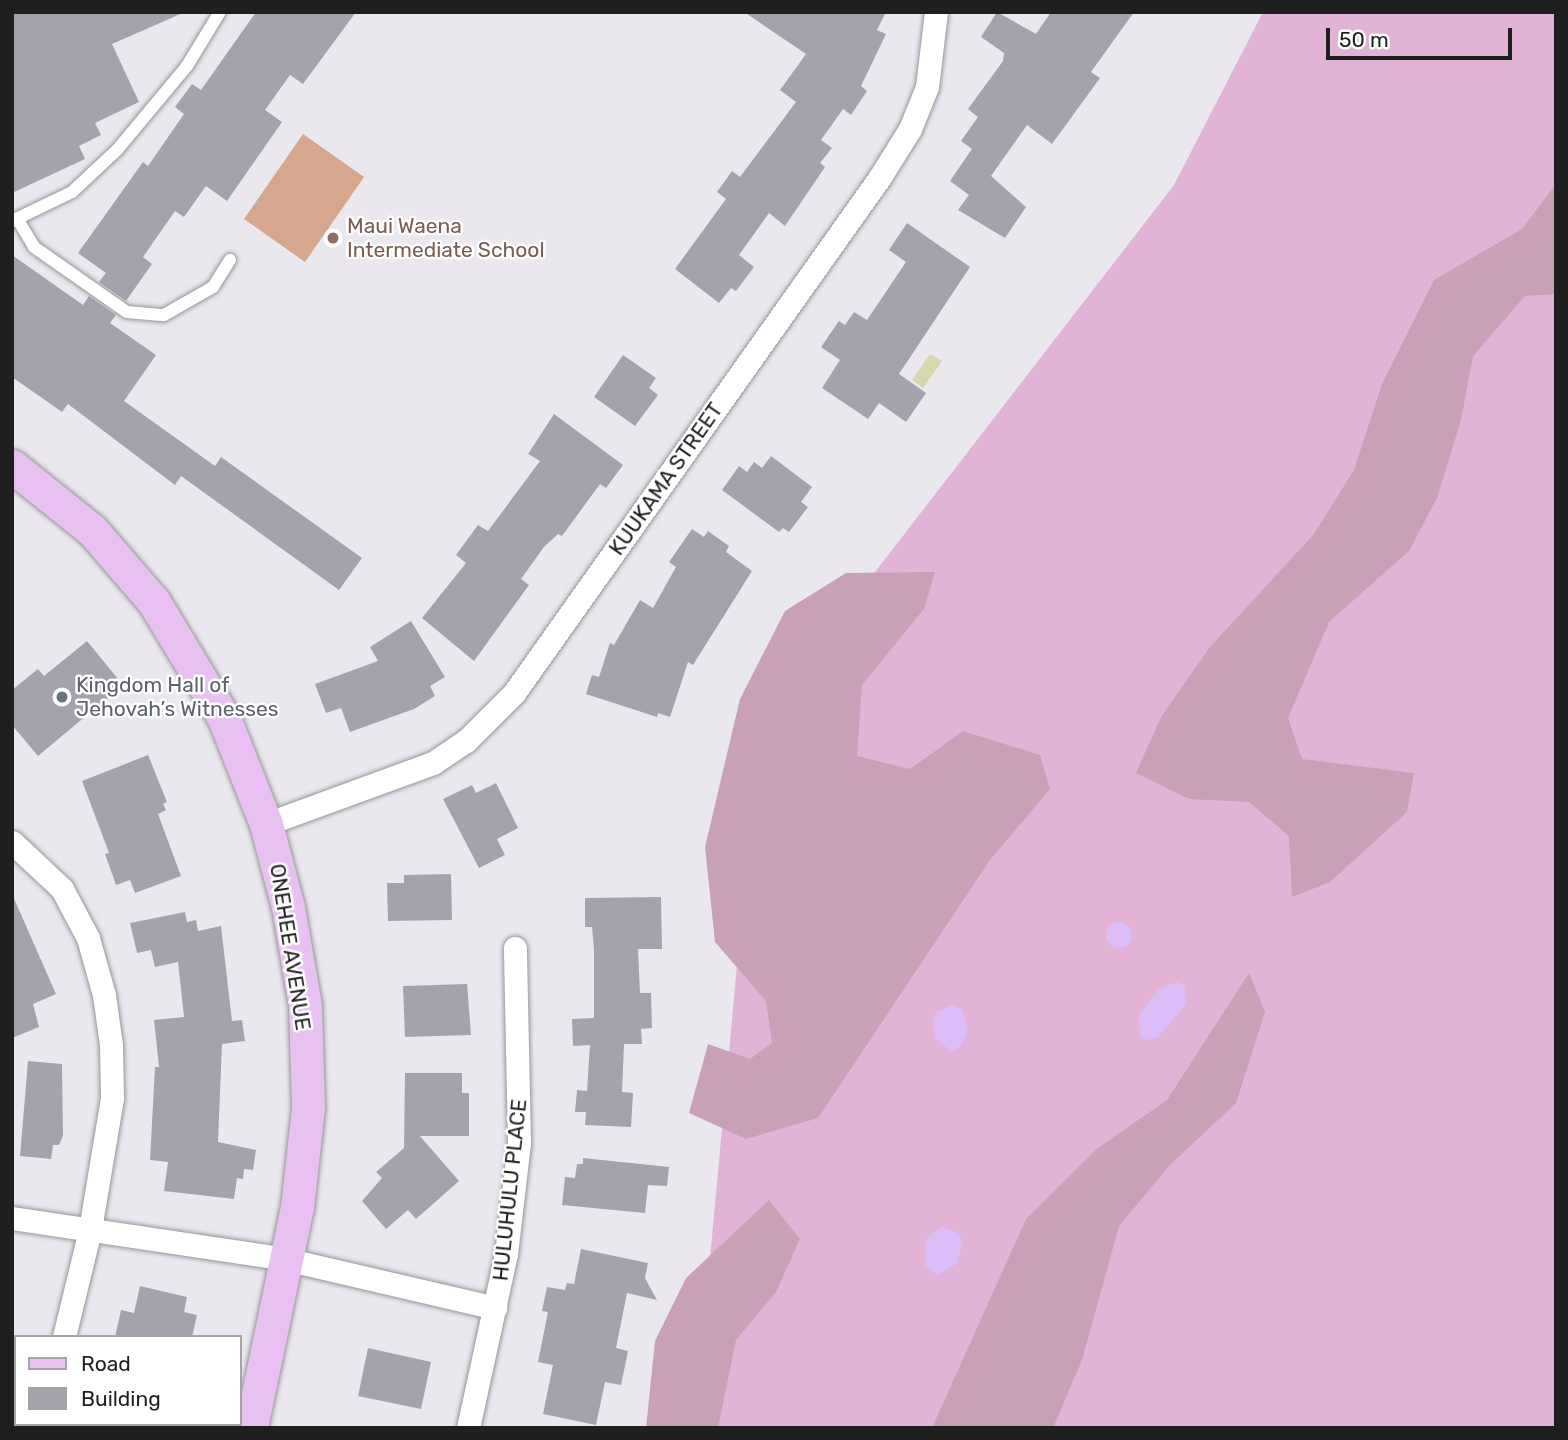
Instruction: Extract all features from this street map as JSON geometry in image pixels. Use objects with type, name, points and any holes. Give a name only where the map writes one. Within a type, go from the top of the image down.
[{"type":"street","name":"KUUKAMA STREET","points":[[266,824],[433,763],[466,741],[514,693],[880,177],[910,129],[927,87],[936,12]]},
{"type":"street","name":"ONEHEE AVENUE","points":[[12,466],[92,530],[154,602],[224,718],[266,824],[288,907],[305,1005],[308,1108],[297,1207],[251,1428]]},
{"type":"street","points":[[12,842],[62,889],[88,938],[104,995],[112,1098],[90,1230],[64,1335]]},
{"type":"street","name":"HULUHULU PLACE","points":[[468,1428],[506,1254],[519,1143],[515,948]]},
{"type":"street","points":[[12,1218],[285,1259],[495,1308]]},
{"type":"lane","points":[[219,12],[187,66],[117,150],[72,191],[15,221],[34,247],[127,313],[164,315],[213,288],[230,260]]},
{"type":"shaded area","points":[[1263,12],[1556,12],[1556,1428],[681,1428],[705,1313],[743,900],[848,607],[1174,185]]},
{"type":"shaded area","points":[[303,134],[364,177],[305,262],[244,219]]},
{"type":"shaded area","points":[[1556,184],[1556,294],[1525,296],[1473,356],[1461,420],[1437,498],[1409,551],[1329,622],[1288,718],[1302,759],[1414,773],[1407,812],[1330,882],[1292,897],[1289,836],[1249,802],[1189,799],[1136,773],[1161,717],[1210,647],[1314,534],[1354,470],[1382,384],[1434,280],[1522,229]]},
{"type":"shaded area","points":[[930,354],[942,361],[923,388],[912,380]]},
{"type":"shaded area","points":[[935,572],[924,609],[862,685],[857,756],[910,769],[963,731],[1040,755],[1050,789],[990,860],[818,1118],[746,1139],[689,1113],[708,1044],[750,1059],[772,1043],[766,1001],[715,942],[705,847],[740,699],[785,611],[846,573]]},
{"type":"shaded area","points":[[1249,973],[1265,1012],[1236,1103],[1170,1165],[1119,1226],[1082,1360],[1053,1428],[932,1428],[1026,1219],[1098,1148],[1167,1100]]},
{"type":"shaded area","points":[[769,1200],[800,1239],[776,1292],[736,1340],[718,1428],[646,1428],[655,1341],[686,1278]]},
{"type":"sand","points":[[1119,922],[1128,926],[1132,935],[1128,944],[1119,948],[1110,944],[1106,935],[1110,926]]},
{"type":"sand","points":[[1177,982],[1185,986],[1186,1004],[1157,1038],[1147,1040],[1140,1036],[1139,1015],[1159,989]]},
{"type":"sand","points":[[952,1005],[962,1009],[968,1030],[960,1048],[952,1051],[935,1039],[933,1024],[935,1013]]},
{"type":"sand","points":[[943,1227],[958,1233],[963,1243],[956,1264],[938,1275],[925,1266],[925,1247],[927,1237]]},
{"type":"building","points":[[12,12],[185,12],[112,44],[139,102],[95,123],[101,135],[79,146],[85,159],[12,193]]},
{"type":"building","points":[[256,12],[356,12],[303,84],[290,75],[265,110],[282,122],[227,201],[206,186],[184,217],[175,211],[143,257],[152,264],[126,301],[99,282],[106,273],[78,253],[143,162],[148,166],[184,114],[175,107],[192,84],[201,90]]},
{"type":"building","points":[[744,12],[886,12],[877,30],[886,34],[861,86],[867,91],[851,115],[843,109],[821,140],[832,148],[820,163],[825,167],[785,226],[769,213],[739,255],[754,267],[736,291],[731,288],[719,303],[675,269],[726,199],[717,192],[732,171],[740,177],[796,102],[780,90],[806,54]]},
{"type":"building","points":[[997,12],[1036,34],[1051,12],[1134,12],[1091,72],[1100,78],[1052,144],[1027,125],[991,176],[1026,207],[1005,238],[958,210],[969,195],[950,181],[972,149],[961,141],[978,117],[968,109],[1003,61],[1004,53],[981,37]]},
{"type":"building","points":[[907,223],[970,267],[899,374],[926,393],[906,422],[879,403],[868,419],[822,388],[840,360],[821,347],[839,321],[845,325],[854,312],[867,320],[906,262],[889,250]]},
{"type":"building","points":[[12,255],[83,305],[89,296],[116,315],[110,323],[156,355],[124,401],[215,466],[221,457],[362,558],[339,590],[181,476],[175,485],[68,404],[62,412],[12,377]]},
{"type":"building","points":[[623,355],[656,378],[649,388],[658,395],[635,426],[594,397]]},
{"type":"building","points":[[554,414],[623,465],[606,488],[600,484],[562,536],[558,534],[544,547],[521,579],[529,585],[474,661],[422,618],[466,563],[456,555],[478,525],[488,531],[540,461],[528,454]]},
{"type":"building","points":[[771,456],[812,487],[801,502],[808,507],[789,532],[783,528],[779,532],[722,490],[739,466],[747,472],[754,462],[762,468]]},
{"type":"building","points":[[692,529],[704,537],[708,531],[729,546],[726,552],[752,571],[693,665],[688,662],[670,717],[658,713],[657,717],[586,694],[592,675],[599,677],[610,643],[614,645],[640,600],[653,608],[676,567],[669,562]]},
{"type":"building","points":[[411,621],[445,677],[430,686],[435,696],[414,709],[350,732],[341,708],[326,713],[315,684],[378,661],[370,647]]},
{"type":"building","name":"Kingdom Hall of Jehovah’s Witnesses","points":[[87,641],[123,685],[38,756],[12,725],[12,690],[38,669],[44,676]]},
{"type":"building","points":[[148,755],[167,802],[163,804],[166,810],[158,814],[181,876],[135,893],[130,880],[116,885],[105,854],[109,853],[82,781]]},
{"type":"building","points":[[496,783],[518,828],[497,839],[505,855],[479,868],[443,799],[472,785],[476,793]]},
{"type":"building","points":[[451,874],[452,920],[388,921],[387,883],[404,883],[404,875]]},
{"type":"building","points":[[12,894],[56,994],[33,1004],[39,1027],[12,1038]]},
{"type":"building","points":[[661,897],[662,949],[638,949],[640,993],[651,993],[652,1028],[641,1029],[642,1044],[624,1044],[622,1092],[633,1093],[631,1127],[585,1125],[586,1112],[575,1112],[577,1090],[587,1091],[590,1045],[573,1046],[572,1019],[594,1018],[594,950],[592,927],[585,927],[585,898]]},
{"type":"building","points":[[185,912],[187,922],[196,920],[198,931],[221,926],[232,1021],[242,1020],[245,1041],[222,1044],[218,1142],[256,1150],[253,1170],[244,1169],[243,1179],[237,1178],[234,1199],[164,1191],[168,1162],[150,1160],[155,1067],[159,1067],[154,1020],[184,1017],[178,962],[155,967],[151,950],[137,953],[130,923]]},
{"type":"building","points":[[467,984],[471,1035],[405,1037],[403,986]]},
{"type":"building","points":[[28,1061],[62,1064],[63,1136],[59,1145],[53,1145],[51,1159],[20,1156]]},
{"type":"building","points":[[405,1073],[462,1073],[462,1093],[469,1093],[469,1136],[420,1136],[459,1181],[416,1219],[408,1210],[386,1229],[362,1201],[382,1178],[376,1172],[404,1148]]},
{"type":"building","points":[[583,1158],[669,1167],[667,1186],[648,1185],[645,1213],[562,1205],[565,1177],[575,1178],[577,1164],[583,1164]]},
{"type":"building","points":[[581,1249],[648,1263],[645,1278],[657,1300],[627,1293],[616,1348],[628,1351],[621,1385],[605,1382],[596,1425],[543,1414],[553,1365],[538,1362],[548,1312],[542,1311],[547,1287],[565,1290],[567,1283],[574,1284]]},
{"type":"building","points":[[140,1286],[187,1297],[184,1312],[197,1315],[192,1335],[115,1335],[121,1310],[134,1313]]},
{"type":"building","points":[[368,1348],[431,1362],[421,1409],[358,1396]]},
{"type":"place","name":"Maui Waena Intermediate School","points":[[333,238]]},
{"type":"place","name":"Kingdom Hall of Jehovah’s Witnesses","points":[[62,697]]}]
